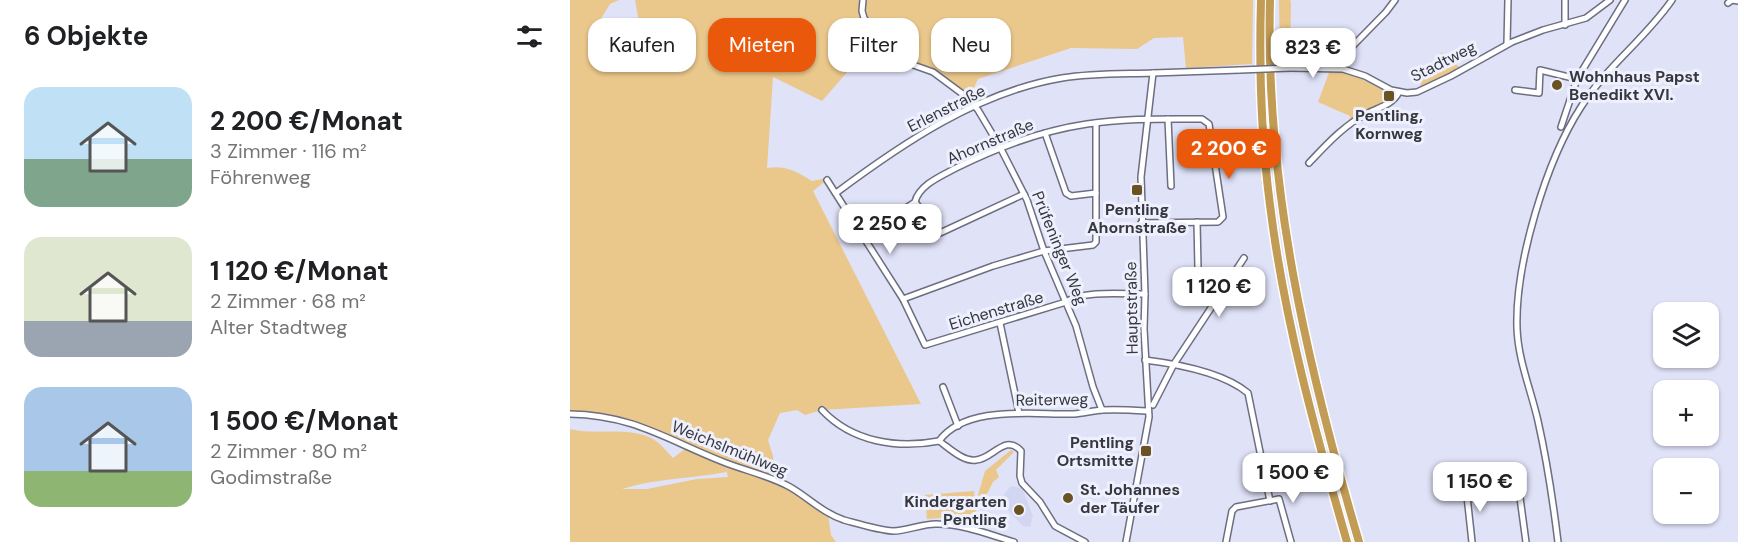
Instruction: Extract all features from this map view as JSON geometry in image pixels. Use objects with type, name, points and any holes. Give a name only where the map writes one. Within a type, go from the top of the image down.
[{"type":"highway","points":[[1261,0],[1263,140],[1277,251],[1302,378],[1347,542]]},
{"type":"highway","points":[[1270,0],[1274,140],[1288,253],[1314,379],[1359,542]]},
{"type":"street","name":"Prüfeninger Weg","points":[[863,0],[862,11],[872,33],[902,61],[933,72],[968,98],[978,110],[1000,147],[1024,194],[1044,251],[1076,326],[1102,410]]},
{"type":"street","points":[[1334,67],[1395,0]]},
{"type":"street","points":[[1507,44],[1508,0]]},
{"type":"street","points":[[1565,0],[1565,25]]},
{"type":"street","name":"Stadtweg","points":[[1153,73],[1334,67],[1353,71],[1399,92],[1416,92],[1426,89],[1507,44],[1543,30],[1586,18],[1610,0]]},
{"type":"street","points":[[1561,127],[1577,79],[1625,0]]},
{"type":"street","points":[[1558,542],[1543,445],[1520,351],[1517,329],[1520,280],[1527,246],[1545,183],[1569,125],[1605,74],[1650,29],[1672,0]]},
{"type":"street","points":[[1728,3],[1732,0],[1738,1]]},
{"type":"street","points":[[1515,90],[1539,93],[1540,70],[1577,79]]},
{"type":"street","name":"Erlenstraße","points":[[836,194],[906,144],[973,106],[1018,89],[1061,78],[1110,73],[1153,73]]},
{"type":"street","name":"Hauptstraße","points":[[1126,542],[1147,428],[1148,411],[1141,177],[1153,73]]},
{"type":"street","points":[[1309,163],[1350,124],[1395,100],[1399,92]]},
{"type":"street","name":"Ahornstraße","points":[[864,235],[915,202],[916,197],[925,186],[1000,147],[1045,132],[1096,123],[1148,119],[1202,119],[1209,124],[1222,217],[1218,222],[1197,222]]},
{"type":"street","points":[[1168,119],[1171,186]]},
{"type":"street","points":[[827,180],[903,299],[956,279],[1044,251],[1093,246],[1096,242],[1096,123]]},
{"type":"street","points":[[1045,132],[1066,193],[1071,196],[1096,193]]},
{"type":"street","points":[[915,202],[940,233],[1024,194]]},
{"type":"street","points":[[1142,223],[1197,222],[1198,268]]},
{"type":"street","points":[[1153,405],[1174,364],[1244,258]]},
{"type":"street","name":"Eichenstraße","points":[[903,299],[925,345],[1000,324],[1072,298],[1145,294]]},
{"type":"street","points":[[1000,324],[1019,413]]},
{"type":"street","points":[[1145,360],[1174,364],[1239,386],[1248,393],[1270,501]]},
{"type":"street","points":[[943,387],[958,426]]},
{"type":"street","name":"Reiterweg","points":[[939,441],[943,435],[958,426],[990,414],[1068,414],[1102,410],[1148,411]]},
{"type":"street","points":[[822,411],[844,429],[873,441],[895,444],[939,441],[968,460],[985,458],[1003,446],[1010,444],[1017,446],[1021,451],[1022,483],[1040,502],[1056,526],[1085,542]]},
{"type":"street","name":"Weichslmühlweg","points":[[570,414],[588,414],[622,420],[643,427],[723,462],[774,479],[828,514],[846,520],[894,531],[920,525],[951,525],[1014,542]]},
{"type":"street","points":[[1472,542],[1466,487],[1518,483],[1526,542]]},
{"type":"street","points":[[1226,542],[1232,511],[1236,507],[1279,499],[1291,542]]},
{"type":"shaded area","points":[[570,0],[619,0],[610,4],[601,18],[588,18],[588,72],[696,72],[696,18],[638,18],[635,0],[1253,0],[1252,64],[1186,68],[1183,37],[1154,38],[1137,49],[1071,48],[1011,68],[1011,18],[931,18],[931,72],[919,67],[919,18],[828,18],[828,72],[847,72],[822,101],[773,77],[767,168],[779,167],[790,170],[812,181],[827,180],[813,191],[921,404],[822,410],[805,415],[797,410],[780,413],[768,440],[773,456],[774,479],[828,514],[831,535],[836,542],[570,542],[570,429],[636,433],[656,441],[673,458],[685,449],[715,459],[643,427],[570,414]],"holes":[[[726,469],[728,477],[697,479],[647,489],[622,489],[647,483],[726,472]]]},
{"type":"shaded area","points":[[1279,0],[1290,0],[1291,2],[1290,61],[1280,60]]},
{"type":"shaded area","points":[[1442,52],[1460,68],[1419,89],[1423,78]]},
{"type":"shaded area","points":[[1330,70],[1354,75],[1385,91],[1388,99],[1385,103],[1349,122],[1350,116],[1318,102]]},
{"type":"shaded area","points":[[931,72],[999,72],[978,79],[969,98],[973,106]]},
{"type":"shaded area","points":[[1011,450],[1014,452],[996,470],[999,477],[993,482],[985,498],[978,495],[985,471]]},
{"type":"shaded area","name":"Kindergarten Pentling","points":[[1011,486],[1022,488],[1033,516],[1030,527],[1023,526],[1001,503],[1001,498]]},
{"type":"shaded area","points":[[974,491],[976,515],[927,519],[925,495]]},
{"type":"place","name":"Wohnhaus Papst Benedikt XVI.","points":[[1557,85]]},
{"type":"place","name":"Pentling, Kornweg","points":[[1389,96]]},
{"type":"place","name":"Pentling Ahornstraße","points":[[1137,190]]},
{"type":"place","name":"Pentling Ortsmitte","points":[[1146,451]]},
{"type":"place","name":"St. Johannes der Täufer","points":[[1068,498]]},
{"type":"place","name":"Kindergarten Pentling","points":[[1019,510]]}]
